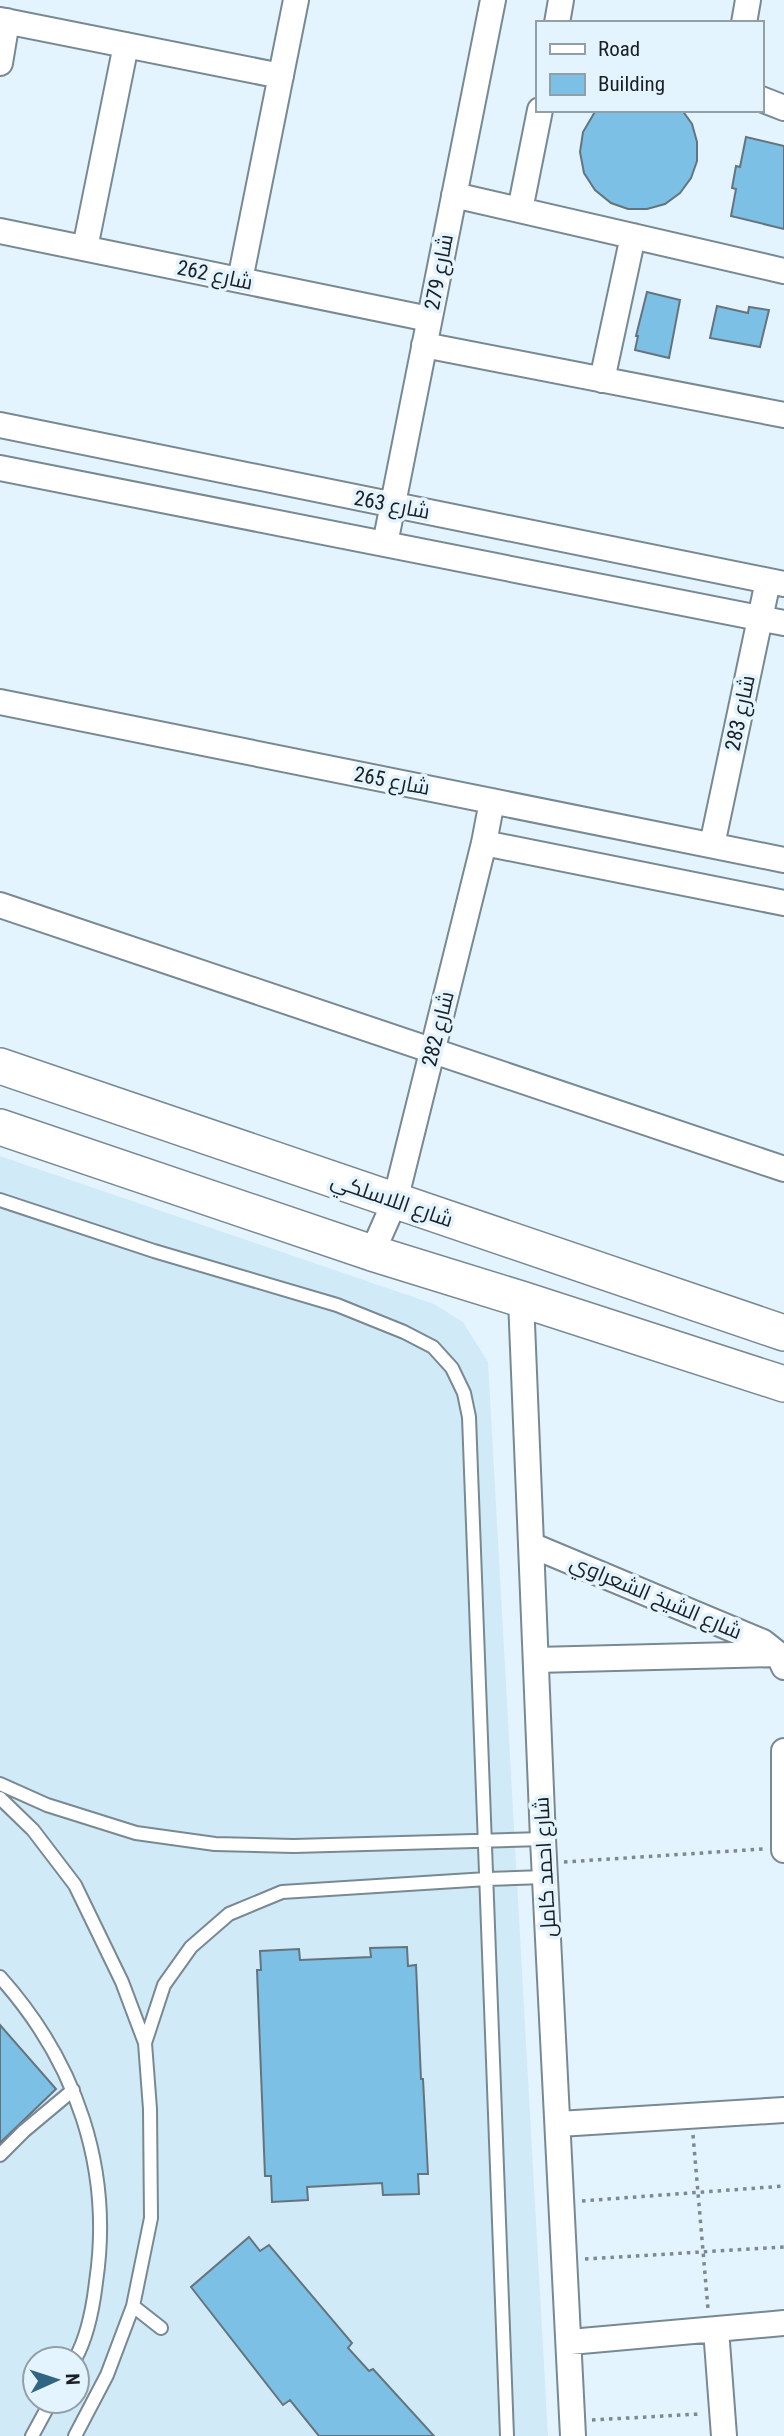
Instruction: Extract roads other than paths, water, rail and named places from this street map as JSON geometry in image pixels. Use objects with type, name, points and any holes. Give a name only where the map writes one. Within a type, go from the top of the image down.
[{"type":"main road","name":"شارع اللاسلكي","points":[[0,1066],[784,1333]]},
{"type":"main road","points":[[0,1127],[372,1253],[784,1384]]},
{"type":"street","points":[[240,280],[296,0]]},
{"type":"street","name":"شارع 279","points":[[384,544],[493,0]]},
{"type":"street","points":[[556,21],[561,0]]},
{"type":"street","points":[[744,21],[748,0]]},
{"type":"street","points":[[0,63],[4,20],[281,76]]},
{"type":"street","points":[[85,248],[126,45]]},
{"type":"street","points":[[763,100],[784,108]]},
{"type":"street","points":[[520,210],[540,112]]},
{"type":"street","points":[[454,195],[784,271]]},
{"type":"street","name":"شارع 262","points":[[0,231],[429,319]]},
{"type":"street","points":[[602,380],[634,236]]},
{"type":"street","points":[[424,345],[784,415]]},
{"type":"street","name":"شارع 263","points":[[0,425],[776,582]]},
{"type":"street","name":"شارع 263","points":[[0,468],[772,621]]},
{"type":"street","name":"شارع 283","points":[[712,845],[772,621],[776,582]]},
{"type":"street","name":"شارع 265","points":[[0,702],[784,860]]},
{"type":"street","name":"شارع 282","points":[[372,1253],[394,1201],[484,843],[492,801]]},
{"type":"street","points":[[484,843],[784,902]]},
{"type":"street","points":[[0,905],[784,1169]]},
{"type":"street","name":"شارع احمد كامل","points":[[521,1299],[544,1859],[573,2428]]},
{"type":"street","name":"شارع الشيخ الشعراوي","points":[[531,1545],[763,1642],[781,1661]]},
{"type":"street","name":"شارع الشيخ الشعراوي","points":[[536,1660],[781,1661]]},
{"type":"street","points":[[784,1751],[784,1849]]},
{"type":"street","points":[[559,2124],[784,2110]]},
{"type":"street","points":[[570,2342],[784,2323]]},
{"type":"street","points":[[716,2329],[723,2425]]},
{"type":"lane","points":[[0,1200],[154,1251],[337,1305],[404,1332],[433,1347],[452,1367],[464,1393],[469,1417],[507,2436]]},
{"type":"lane","points":[[0,1784],[47,1805],[136,1833],[215,1844],[294,1846],[485,1841],[544,1859]]},
{"type":"lane","points":[[0,1798],[33,1830],[75,1885],[122,1982],[145,2043],[150,2109],[151,2218],[133,2306],[107,2375],[75,2436]]},
{"type":"lane","points":[[145,2043],[164,1985],[191,1947],[229,1914],[282,1892],[487,1878],[544,1859]]},
{"type":"lane","points":[[0,1977],[23,2002],[49,2040],[73,2090],[91,2145],[101,2213],[100,2259],[93,2304],[82,2345]]},
{"type":"lane","points":[[0,2155],[73,2090]]},
{"type":"lane","points":[[133,2306],[161,2328]]},
{"type":"lane","points":[[32,2436],[43,2415]]}]
